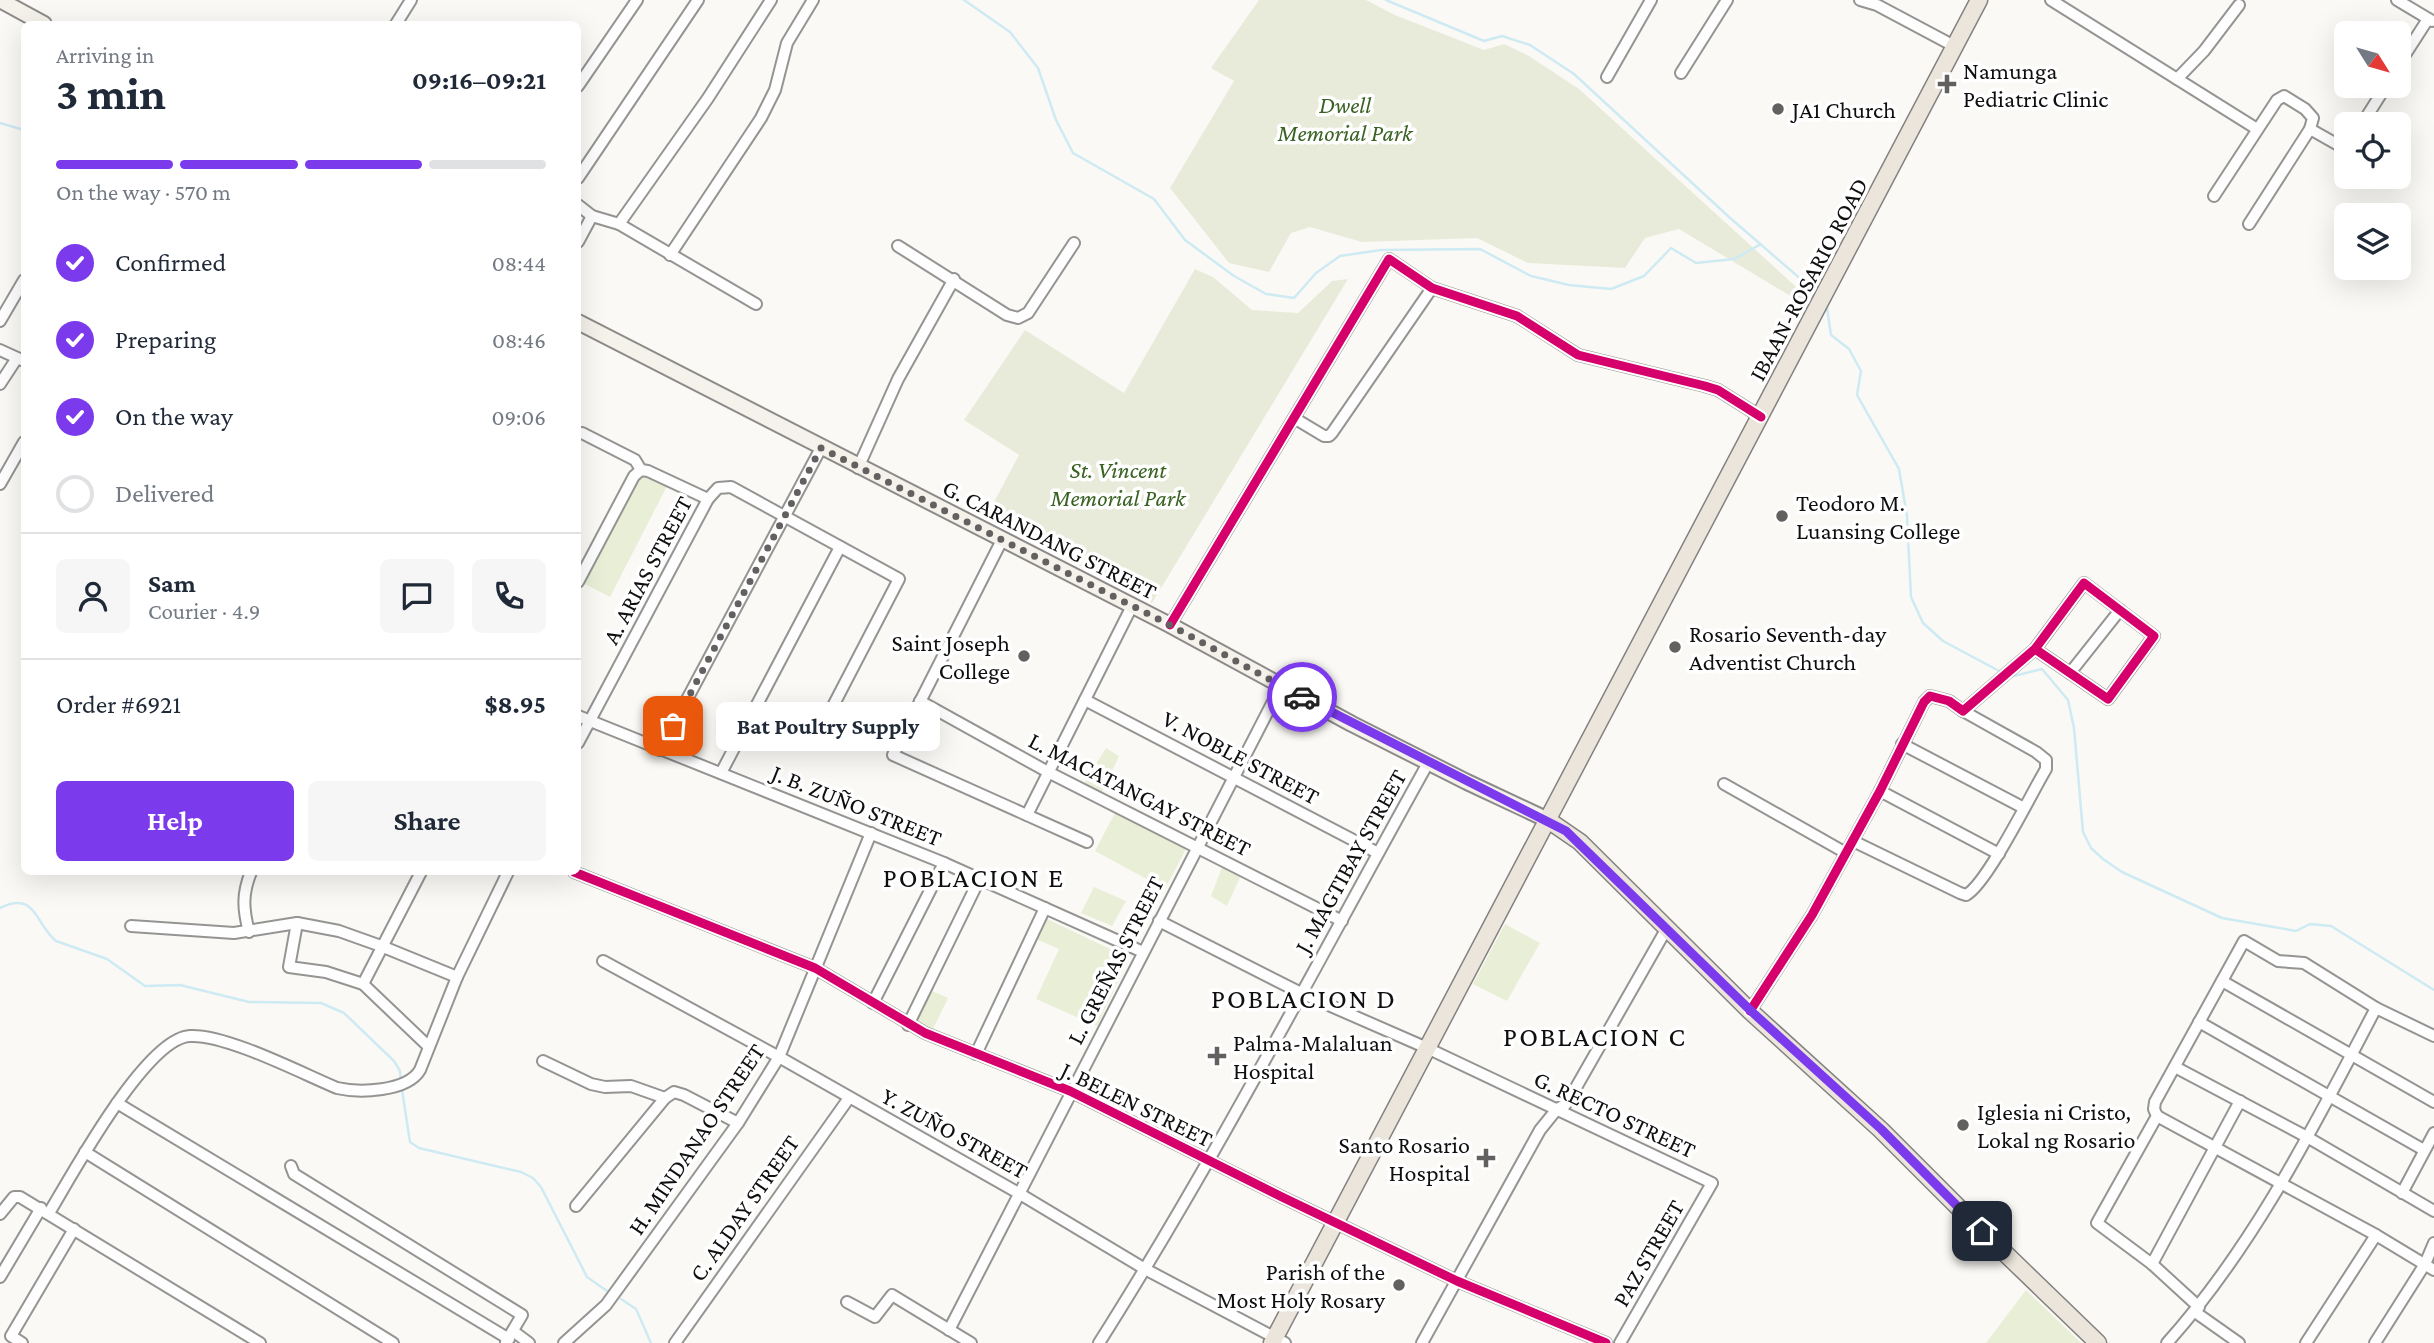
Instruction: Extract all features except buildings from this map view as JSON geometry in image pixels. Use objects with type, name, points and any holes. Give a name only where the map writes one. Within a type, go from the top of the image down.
[{"type":"main road","points":[[0,0],[38,21]]},
{"type":"main road","name":"IBAAN-ROSARIO ROAD","points":[[1277,1341],[1427,1048],[1979,0]]},
{"type":"main road","name":"G. CARANDANG STREET","points":[[581,324],[858,468],[1170,625],[1428,763],[1548,820],[1580,842],[1751,1011],[1881,1129],[2098,1343]]},
{"type":"street","points":[[398,21],[411,0]]},
{"type":"street","points":[[581,82],[637,0]]},
{"type":"street","points":[[581,174],[698,0]]},
{"type":"street","points":[[619,224],[708,98],[771,0]]},
{"type":"street","points":[[670,255],[761,118],[775,90],[787,43],[813,0]]},
{"type":"street","points":[[1607,77],[1651,0]]},
{"type":"street","points":[[1681,73],[1727,0]]},
{"type":"street","points":[[1860,0],[1877,5],[1954,46]]},
{"type":"street","points":[[2051,0],[2258,129]]},
{"type":"street","points":[[2397,0],[2431,21],[2412,47]]},
{"type":"street","points":[[2178,79],[2239,5]]},
{"type":"street","points":[[2214,196],[2277,100],[2284,96],[2305,109],[2313,116],[2310,129],[2249,223]]},
{"type":"street","points":[[2310,129],[2334,143]]},
{"type":"street","points":[[581,207],[592,216],[619,224],[756,304]]},
{"type":"street","points":[[581,236],[592,216]]},
{"type":"street","points":[[898,246],[1007,315],[1018,317],[1028,313],[1074,243]]},
{"type":"street","points":[[1170,625],[1389,259],[1432,288],[1517,316],[1578,355],[1718,390],[1760,417]]},
{"type":"street","points":[[858,468],[898,379],[954,279]]},
{"type":"street","points":[[0,321],[21,285]]},
{"type":"street","points":[[1294,418],[1324,436],[1329,436],[1432,288]]},
{"type":"street","points":[[0,350],[21,360],[0,384]]},
{"type":"street","points":[[582,433],[635,460],[642,470],[708,499]]},
{"type":"street","points":[[0,484],[21,447]]},
{"type":"street","points":[[660,750],[821,448]]},
{"type":"street","points":[[581,576],[634,477],[642,470]]},
{"type":"street","name":"A. ARIAS STREET","points":[[581,737],[708,499],[718,488],[732,487],[899,579],[820,731]]},
{"type":"street","points":[[1002,540],[893,755],[1087,842]]},
{"type":"street","points":[[720,773],[840,547]]},
{"type":"street","points":[[1963,711],[2035,649],[2084,583],[2154,636],[2108,699],[2035,649]]},
{"type":"street","points":[[1027,815],[1132,606]]},
{"type":"street","points":[[2070,673],[2120,610]]},
{"type":"street","name":"L. GREÑAS STREET","points":[[949,1330],[1070,1091],[1282,685]]},
{"type":"street","points":[[1751,1011],[1805,928],[1880,792],[1924,702],[1930,696],[1949,701],[2046,760],[2046,769],[1999,853],[1973,892],[1966,895],[1853,841]]},
{"type":"street","name":"V. NOBLE STREET","points":[[1085,700],[1378,853]]},
{"type":"street","name":"L. MACATANGAY STREET","points":[[920,701],[1048,772],[1342,921]]},
{"type":"street","name":"J. B. ZUÑO STREET","points":[[581,717],[980,878],[1143,952]]},
{"type":"street","points":[[1902,744],[2024,808]]},
{"type":"street","name":"J. MAGTIBAY STREET","points":[[1099,1343],[1209,1160],[1428,763]]},
{"type":"street","points":[[1724,784],[1846,853]]},
{"type":"street","points":[[1880,792],[1999,853]]},
{"type":"street","name":"H. MINDANAO STREET","points":[[564,1343],[606,1306],[738,1122],[779,1057],[871,833]]},
{"type":"street","points":[[873,1003],[944,863]]},
{"type":"street","points":[[248,932],[243,909],[243,890],[250,875]]},
{"type":"street","points":[[363,984],[419,875]]},
{"type":"street","points":[[0,1277],[117,1103],[160,1051],[173,1040],[189,1036],[225,1042],[337,1088],[352,1091],[408,1083],[420,1070],[457,977],[507,875]]},
{"type":"street","name":"J. BELEN STREET","points":[[581,875],[815,968],[908,1025],[1070,1091],[1457,1281],[1606,1343]]},
{"type":"street","points":[[908,1025],[980,878]]},
{"type":"street","points":[[975,1054],[1045,908]]},
{"type":"street","name":"G. RECTO STREET","points":[[1159,921],[1301,993],[1427,1048],[1712,1183]]},
{"type":"street","points":[[298,923],[289,967],[326,972],[363,984],[428,1046]]},
{"type":"street","points":[[131,926],[224,933],[248,932],[298,923],[339,931],[457,977]]},
{"type":"street","points":[[1422,1343],[1540,1130],[1570,1098],[1667,928]]},
{"type":"street","points":[[2239,1343],[2197,1310],[2152,1264],[2097,1223],[2157,1116],[2155,1102],[2244,941],[2278,961],[2304,963],[2376,1008],[2434,1036]]},
{"type":"street","name":"Y. ZUÑO STREET","points":[[603,961],[779,1057],[1020,1194],[1145,1269],[1277,1341]]},
{"type":"street","points":[[2221,981],[2434,1102]]},
{"type":"street","points":[[2167,1343],[2218,1282],[2281,1183],[2376,1008]]},
{"type":"street","points":[[2199,1022],[2424,1150]]},
{"type":"street","points":[[543,1060],[591,1084],[605,1087],[631,1086],[665,1098]]},
{"type":"street","points":[[2175,1067],[2434,1211]]},
{"type":"street","points":[[576,1206],[665,1098],[674,1092],[684,1094],[738,1122]]},
{"type":"street","name":"C. ALDAY STREET","points":[[675,1343],[849,1098]]},
{"type":"street","points":[[2152,1264],[2240,1101]]},
{"type":"street","points":[[117,1103],[509,1337],[528,1343]]},
{"type":"street","points":[[2157,1116],[2430,1267]]},
{"type":"street","points":[[2402,1193],[2434,1133]]},
{"type":"street","points":[[85,1152],[393,1343]]},
{"type":"street","points":[[291,1166],[294,1174],[522,1315],[509,1337]]},
{"type":"street","name":"PAZ STREET","points":[[1620,1343],[1712,1183]]},
{"type":"street","points":[[0,1214],[14,1197],[19,1197],[260,1343]]},
{"type":"street","points":[[22,1343],[11,1336],[74,1229]]},
{"type":"street","points":[[2306,1343],[2376,1235]]},
{"type":"street","points":[[2375,1343],[2430,1267],[2434,1243]]},
{"type":"street","points":[[847,1302],[875,1317],[892,1295],[971,1343]]},
{"type":"green space","name":"Dwell Memorial Park","points":[[1259,0],[1366,0],[1395,15],[1484,50],[1504,44],[1529,56],[1579,89],[1805,295],[1802,303],[1679,229],[1645,238],[1625,268],[1528,263],[1477,238],[1362,242],[1310,227],[1291,233],[1269,272],[1229,263],[1170,188],[1234,81],[1211,68]]},
{"type":"green space","name":"St. Vincent Memorial Park","points":[[1195,269],[1213,277],[1252,310],[1298,313],[1332,281],[1348,279],[1152,603],[986,517],[1019,455],[964,420],[1025,330],[1124,393]]},
{"type":"green space","points":[[646,475],[667,486],[610,597],[583,583],[638,480]]},
{"type":"green space","points":[[1106,748],[1119,756],[1102,792],[1084,784]]},
{"type":"green space","points":[[1116,811],[1187,847],[1165,889],[1095,851]]},
{"type":"green space","points":[[1223,865],[1241,875],[1227,906],[1211,896]]},
{"type":"green space","points":[[1094,887],[1126,901],[1112,926],[1081,913]]},
{"type":"green space","points":[[1045,918],[1129,958],[1097,1026],[1036,999],[1059,949],[1036,939]]},
{"type":"green space","points":[[1505,924],[1540,943],[1507,1001],[1473,984]]},
{"type":"green space","points":[[932,991],[948,998],[933,1029],[916,1022]]},
{"type":"green space","points":[[2026,1290],[2081,1343],[1986,1343]]},
{"type":"waterway","points":[[964,0],[1010,32],[1038,68],[1056,120],[1073,153],[1154,199],[1185,240],[1234,276],[1266,294],[1294,298],[1316,273],[1340,256],[1381,250],[1480,249],[1531,276],[1569,285],[1611,289],[1644,276],[1671,248],[1696,263],[1734,259],[1761,244]]},
{"type":"waterway","points":[[1386,0],[1484,41],[1502,36],[1530,45],[1574,74],[1729,217],[1810,287]]},
{"type":"waterway","points":[[0,123],[21,129]]},
{"type":"waterway","points":[[1827,308],[1831,335],[1849,349],[1861,371],[1857,395],[1899,469],[1907,516],[1911,597],[1923,623],[1943,641],[2001,672]]},
{"type":"waterway","points":[[2010,677],[2042,669],[2068,700],[2074,728],[2083,832],[2091,848],[2103,859],[2122,872],[2222,918],[2296,931],[2310,924],[2331,926],[2434,990]]},
{"type":"waterway","points":[[0,908],[21,903],[28,906],[56,941],[107,959],[145,986],[180,985],[249,1002],[321,1003],[344,1013],[394,1061],[400,1071],[401,1081]]},
{"type":"waterway","points":[[402,1090],[410,1142],[419,1148],[521,1172],[533,1178],[541,1187],[587,1277],[607,1291]]},
{"type":"waterway","points":[[621,1299],[636,1309],[651,1343]]},
{"type":"cycle path","points":[[1170,625],[1389,259],[1432,288],[1517,316],[1578,355],[1718,390],[1761,417]]},
{"type":"cycle path","points":[[1750,1011],[1812,915],[1880,791],[1924,702],[1930,696],[1949,701],[1963,711],[2035,649],[2084,583],[2154,636],[2108,699],[2035,649]]},
{"type":"cycle path","points":[[581,875],[815,968],[925,1033],[1070,1091],[1457,1281],[1606,1343]]},
{"type":"way so far","points":[[673,726],[821,448],[1170,625],[1302,697]]},
{"type":"place","name":"Namunga Pediatric Clinic","points":[[1947,84]]},
{"type":"place","name":"JA1 Church","points":[[1778,109]]},
{"type":"place","name":"Teodoro M. Luansing College","points":[[1782,516]]},
{"type":"place","name":"Rosario Seventh-day Adventist Church","points":[[1675,647]]},
{"type":"place","name":"Saint Joseph College","points":[[1024,656]]},
{"type":"place","name":"Bat Poultry Supply","points":[[673,726]]},
{"type":"place","name":"Palma-Malaluan Hospital","points":[[1217,1056]]},
{"type":"place","name":"Iglesia ni Cristo, Lokal ng Rosario","points":[[1963,1125]]},
{"type":"place","name":"Santo Rosario Hospital","points":[[1486,1158]]},
{"type":"place","name":"Parish of the Most Holy Rosary","points":[[1399,1285]]},
{"type":"district","name":"POBLACION E","points":[[974,877]]},
{"type":"district","name":"POBLACION D","points":[[1304,998]]},
{"type":"district","name":"POBLACION C","points":[[1595,1036]]},
{"type":"route","points":[[1302,697],[1566,831],[1751,1011],[1881,1129],[1982,1231]]}]
